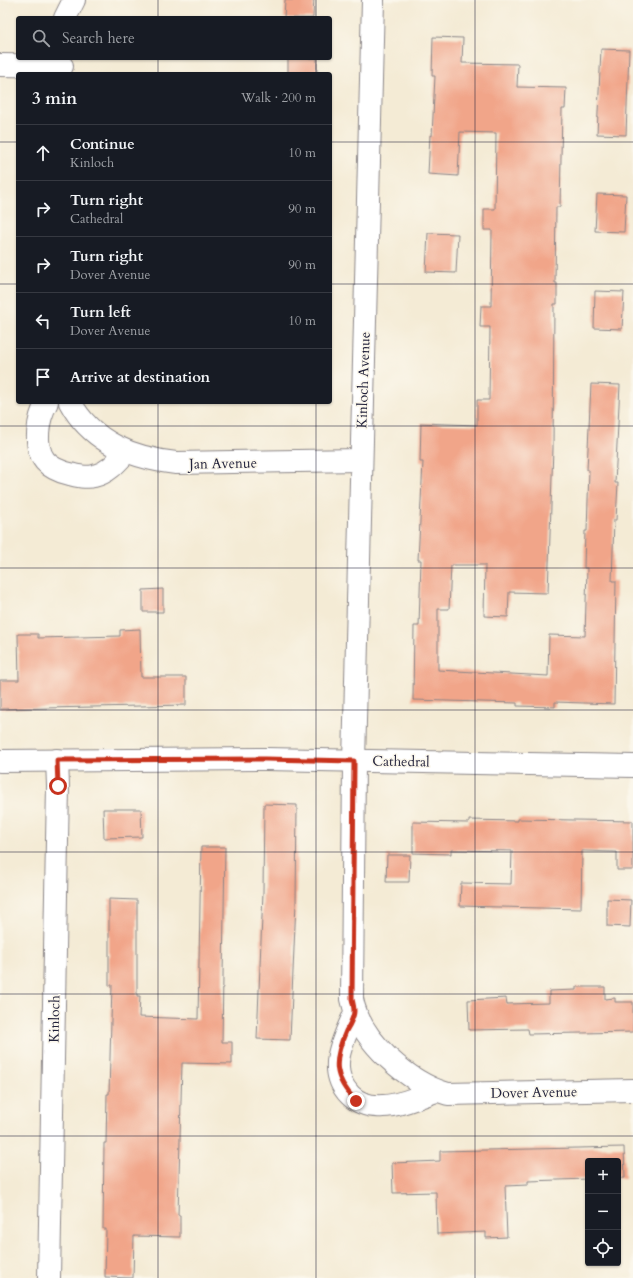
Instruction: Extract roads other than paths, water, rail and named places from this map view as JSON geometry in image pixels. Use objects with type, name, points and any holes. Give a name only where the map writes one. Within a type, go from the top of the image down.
[{"type":"street","points":[[62,0],[65,16]]},
{"type":"street","points":[[66,16],[74,0]]},
{"type":"street","name":"Kinloch Avenue","points":[[354,761],[373,0]]},
{"type":"street","points":[[0,65],[62,66]]},
{"type":"street","points":[[46,404],[38,434],[40,449],[45,461],[57,471],[74,476],[94,476],[110,469],[126,452]]},
{"type":"street","name":"Jan Avenue","points":[[71,404],[87,425],[104,439],[126,452],[150,460],[176,463],[361,460]]},
{"type":"street","name":"Cathedral","points":[[0,761],[265,759],[633,766]]},
{"type":"street","name":"Kinloch","points":[[49,1278],[58,786],[57,760]]},
{"type":"street","name":"Dover Avenue","points":[[354,761],[352,999],[355,1013],[374,1043],[406,1074],[436,1091],[448,1094],[633,1090]]},
{"type":"street","name":"Dover Avenue","points":[[355,1013],[340,1045],[337,1060],[338,1076],[345,1089],[356,1101],[370,1106],[385,1106],[436,1091]]}]
